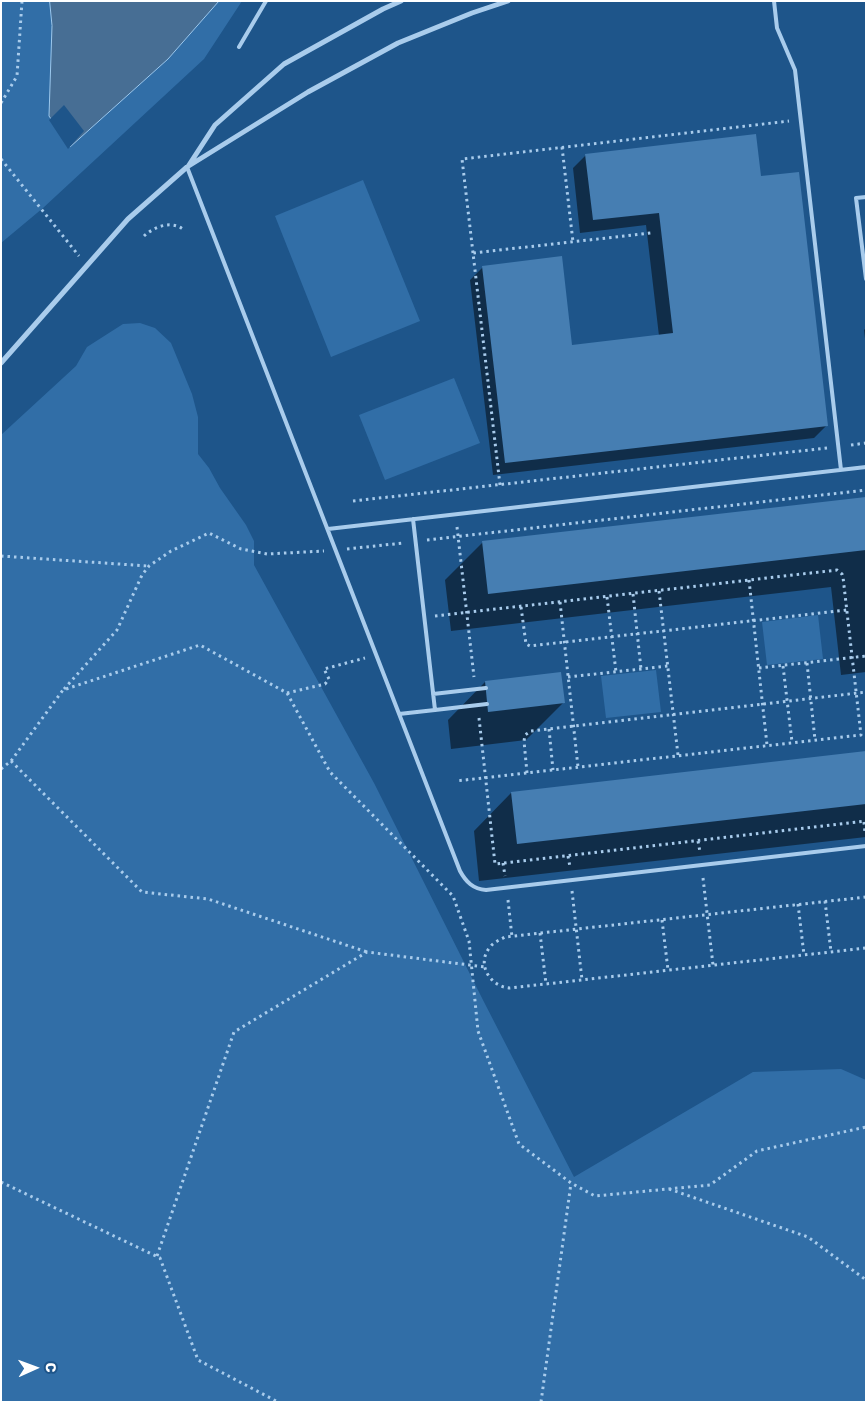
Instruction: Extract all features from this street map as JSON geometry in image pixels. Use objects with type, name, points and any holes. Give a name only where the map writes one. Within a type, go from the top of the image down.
[{"type":"street","points":[[187,167],[215,125],[284,64],[401,1]]},
{"type":"street","points":[[1,363],[128,219],[187,167],[308,92],[398,43],[472,13],[508,1]]},
{"type":"lane","points":[[240,47],[266,1]]},
{"type":"lane","points":[[774,1],[777,28],[795,70],[841,470]]},
{"type":"lane","points":[[187,167],[464,879],[478,889],[486,890],[866,846]]},
{"type":"lane","points":[[866,197],[856,198],[866,279]]},
{"type":"lane","points":[[328,529],[866,467]]},
{"type":"lane","points":[[414,519],[435,710]]},
{"type":"lane","points":[[434,694],[486,688]]},
{"type":"lane","points":[[399,714],[487,704]]},
{"type":"path","points":[[1,103],[17,76],[22,1]]},
{"type":"path","points":[[500,485],[462,159],[801,120]]},
{"type":"path","points":[[562,147],[573,242]]},
{"type":"path","points":[[1,159],[87,266]]},
{"type":"path","points":[[144,236],[150,230],[171,224],[179,226],[184,230]]},
{"type":"path","points":[[473,253],[651,233]]},
{"type":"path","points":[[353,501],[866,443]]},
{"type":"path","points":[[1,769],[11,762],[63,690],[117,630],[142,576],[149,566],[171,551],[209,533],[240,549],[267,554],[336,551],[866,490]]},
{"type":"path","points":[[1,556],[149,566]]},
{"type":"path","points":[[425,618],[837,570],[843,577],[856,694],[864,734],[456,781]]},
{"type":"path","points":[[749,580],[768,745]]},
{"type":"path","points":[[659,591],[678,756]]},
{"type":"path","points":[[633,594],[642,669]]},
{"type":"path","points":[[607,597],[616,672]]},
{"type":"path","points":[[560,602],[578,767]]},
{"type":"path","points":[[521,607],[525,642],[528,646],[847,610]]},
{"type":"path","points":[[63,690],[200,645],[287,693],[330,772],[453,896],[469,941],[478,1031],[518,1144],[570,1183],[595,1196],[710,1185],[757,1151],[866,1127]]},
{"type":"path","points":[[287,693],[325,684],[329,679],[324,669],[376,655]]},
{"type":"path","points":[[759,668],[866,656]]},
{"type":"path","points":[[807,663],[815,740]]},
{"type":"path","points":[[568,677],[668,666]]},
{"type":"path","points":[[784,666],[792,742]]},
{"type":"path","points":[[527,773],[525,735],[531,731],[866,692]]},
{"type":"path","points":[[549,729],[553,770]]},
{"type":"path","points":[[11,762],[142,892],[208,899],[368,952],[485,967]]},
{"type":"path","points":[[495,864],[866,821]]},
{"type":"path","points":[[698,840],[713,965]]},
{"type":"path","points":[[568,856],[582,980]]},
{"type":"path","points":[[866,897],[505,938],[497,941],[487,952],[485,967],[494,983],[504,988],[866,948]]},
{"type":"path","points":[[825,901],[831,952]]},
{"type":"path","points":[[798,904],[804,955]]},
{"type":"path","points":[[662,920],[668,970]]},
{"type":"path","points":[[540,934],[546,984]]},
{"type":"path","points":[[157,1256],[234,1032],[368,952]]},
{"type":"path","points":[[1,1182],[160,1258],[198,1360],[278,1402]]},
{"type":"path","points":[[540,1402],[570,1183]]},
{"type":"path","points":[[668,1189],[808,1237],[866,1280]]},
{"type":"shaded area","points":[[1,1],[50,1],[70,147],[168,59],[219,1],[242,1],[204,59],[43,208],[1,243]]},
{"type":"shaded area","points":[[50,1],[219,1],[168,59],[70,147],[49,116],[52,26]]},
{"type":"shaded area","points":[[363,180],[420,321],[331,357],[275,216]]},
{"type":"shaded area","points":[[140,323],[155,328],[171,343],[192,394],[198,417],[198,454],[246,525],[254,541],[254,565],[374,783],[574,1177],[753,1072],[841,1069],[866,1080],[866,1402],[1,1402],[1,435],[76,366],[87,347],[123,324]]},
{"type":"shaded area","points":[[454,378],[480,443],[385,480],[359,415]]},
{"type":"shaded area","points":[[818,615],[823,659],[767,665],[762,622]]},
{"type":"shaded area","points":[[656,670],[661,712],[606,718],[601,676]]},
{"type":"pier","points":[[64,105],[84,131],[68,149],[49,120]]},
{"type":"building","points":[[756,134],[761,176],[799,172],[828,426],[505,463],[482,266],[562,256],[572,345],[673,333],[659,213],[593,220],[585,154]]},
{"type":"building","points":[[866,497],[866,550],[488,594],[482,541]]},
{"type":"building","points":[[561,672],[565,703],[488,712],[485,681]]},
{"type":"building","points":[[866,751],[866,804],[517,844],[511,792]]}]
